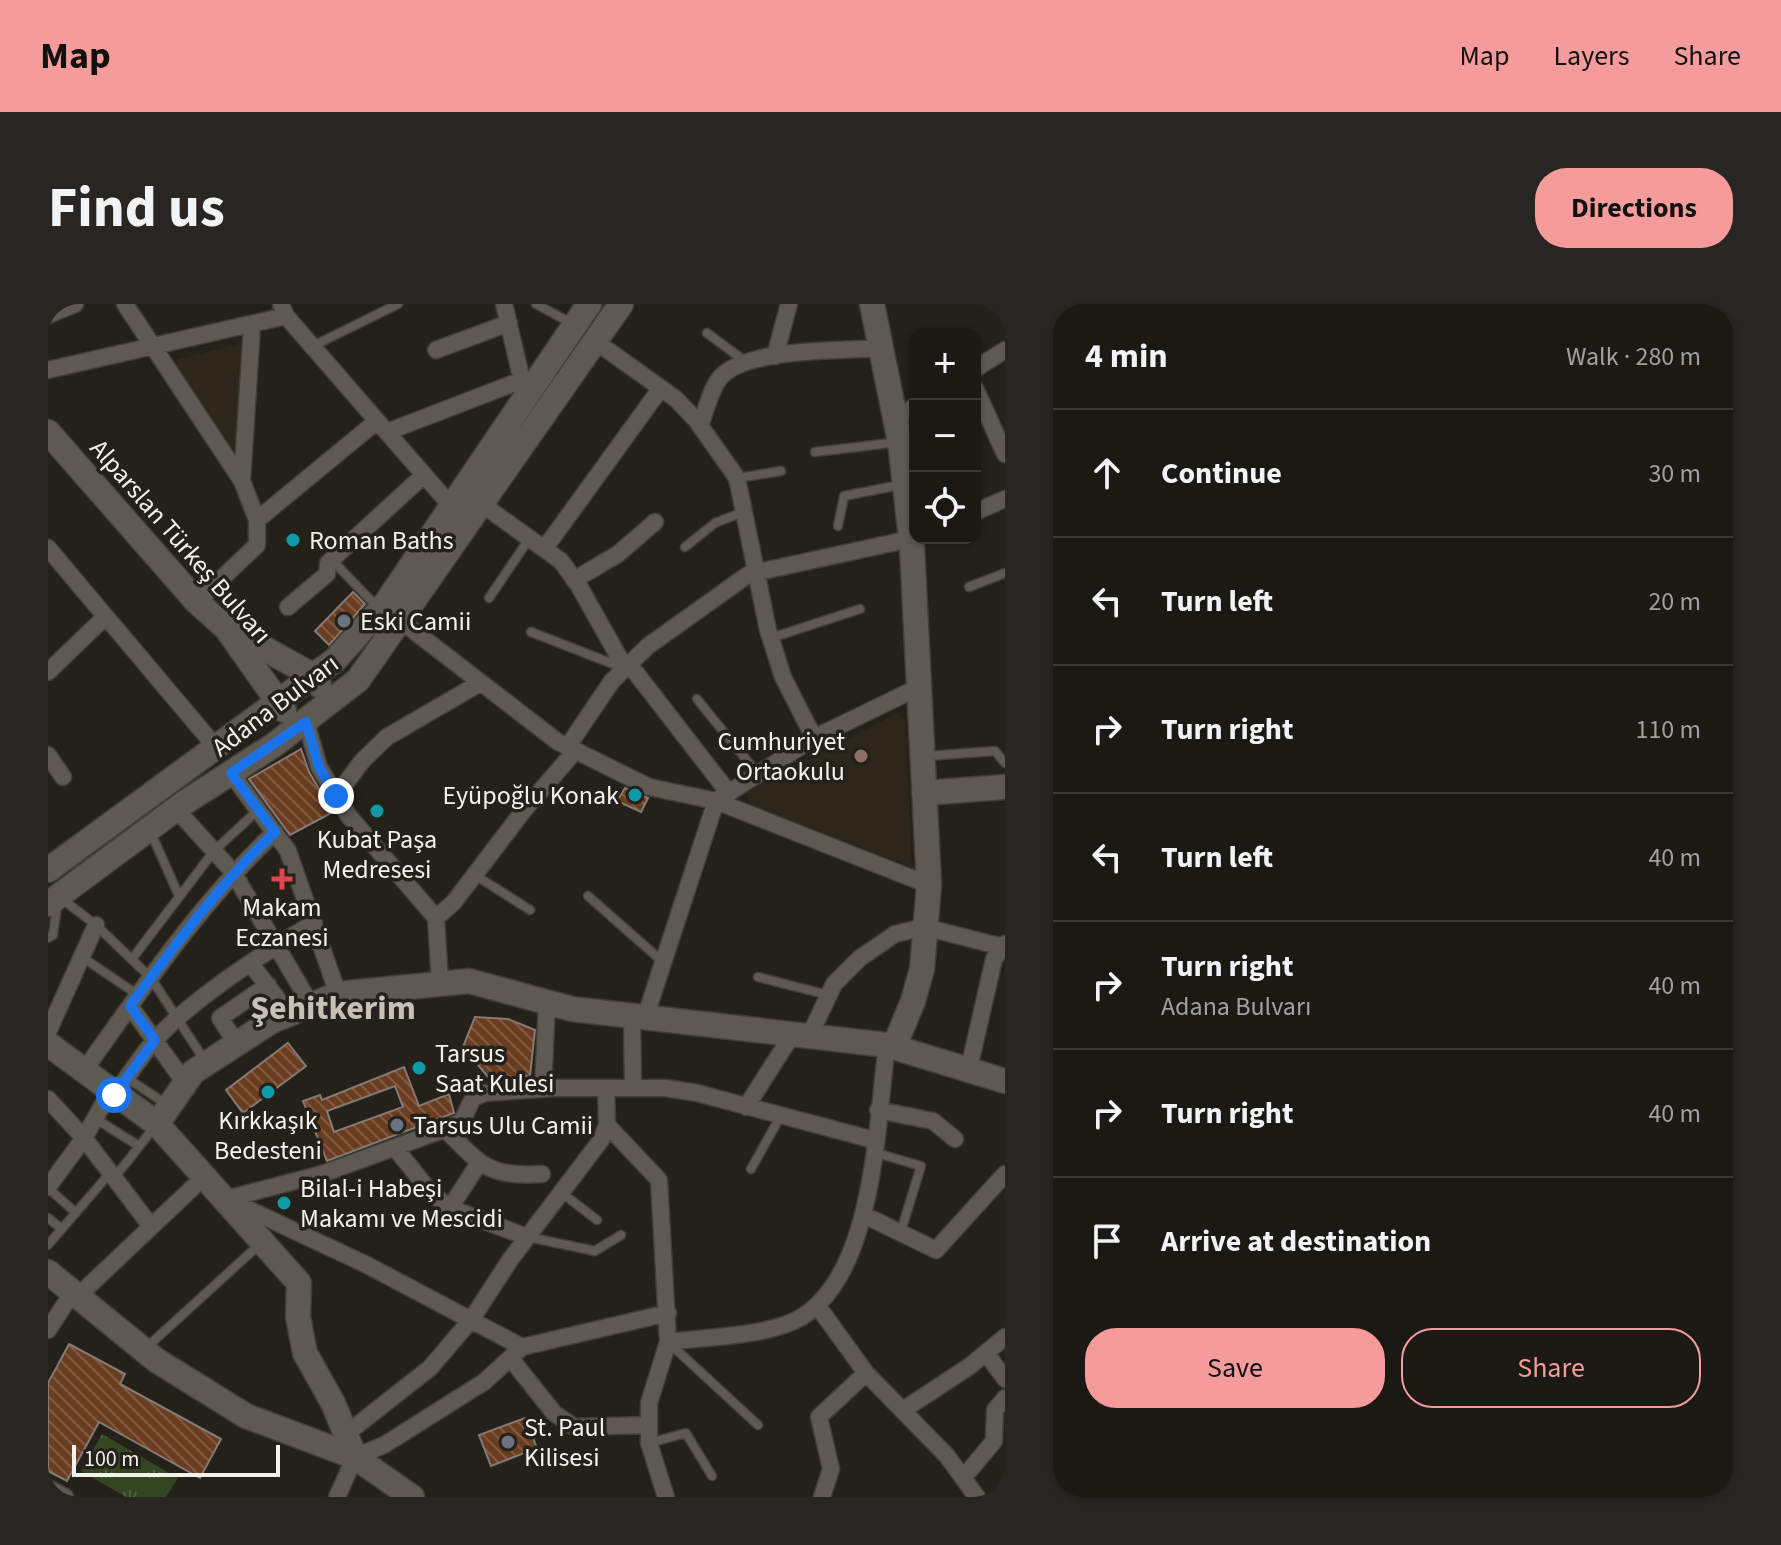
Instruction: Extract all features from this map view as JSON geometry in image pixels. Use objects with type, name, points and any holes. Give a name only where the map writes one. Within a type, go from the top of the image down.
[{"type":"street","points":[[48,315],[75,304]]},
{"type":"street","points":[[125,304],[242,481],[257,520],[257,545],[197,602]]},
{"type":"street","points":[[257,520],[382,427],[524,389],[504,304]]},
{"type":"street","name":"Adana Bulvarı","points":[[53,900],[176,809],[332,704],[358,680],[452,507],[524,389],[589,304]]},
{"type":"street","name":"Adana Bulvarı","points":[[48,870],[391,616],[483,505],[621,304]]},
{"type":"street","points":[[775,356],[789,304]]},
{"type":"street","points":[[872,304],[903,422],[909,511]]},
{"type":"street","points":[[48,370],[252,326],[284,310],[452,507]]},
{"type":"street","points":[[436,350],[509,323]]},
{"type":"street","points":[[242,481],[252,326]]},
{"type":"street","points":[[595,341],[661,388],[700,425],[737,478],[771,638],[783,677],[814,738]]},
{"type":"street","points":[[700,425],[719,379],[733,367],[775,356],[883,348]]},
{"type":"street","points":[[981,365],[1005,350]]},
{"type":"street","points":[[545,548],[661,388]]},
{"type":"street","points":[[980,400],[1005,454]]},
{"type":"street","name":"Alparslan Türkeş Bulvarı","points":[[48,432],[197,602],[226,628],[276,700],[302,725]]},
{"type":"street","points":[[288,607],[327,574],[332,560],[424,475]]},
{"type":"street","points":[[981,509],[1005,499]]},
{"type":"street","points":[[483,505],[545,548],[574,580],[627,666],[722,797]]},
{"type":"street","points":[[574,580],[618,554],[655,522]]},
{"type":"street","points":[[436,918],[474,875],[572,748],[627,666],[705,605],[756,573],[909,539]]},
{"type":"street","points":[[668,1342],[785,1325],[819,1308],[844,1274],[864,1215],[890,1046],[913,1001],[922,969],[929,885],[913,544]]},
{"type":"street","points":[[48,548],[214,745]]},
{"type":"street","points":[[391,616],[572,748],[649,787],[722,797],[929,885]]},
{"type":"street","points":[[48,672],[105,617]]},
{"type":"street","points":[[226,628],[312,675],[332,704]]},
{"type":"street","points":[[336,796],[363,760],[387,737],[480,683]]},
{"type":"street","points":[[633,1088],[638,1017],[663,962],[722,797],[814,738],[919,687]]},
{"type":"street","points":[[302,725],[319,767],[348,815],[436,918],[440,983]]},
{"type":"street","points":[[48,755],[63,777]]},
{"type":"street","points":[[231,773],[288,851],[338,994]]},
{"type":"street","points":[[924,793],[1005,787]]},
{"type":"street","points":[[176,809],[233,872],[277,945],[300,1010]]},
{"type":"street","points":[[83,1072],[233,872],[275,832]]},
{"type":"street","points":[[48,1187],[95,1118],[155,1040],[251,964],[314,923]]},
{"type":"street","points":[[48,1032],[96,925]]},
{"type":"street","points":[[746,1107],[800,1036],[834,984],[860,958],[895,934],[924,927],[1004,946],[994,959],[969,1068]]},
{"type":"street","points":[[251,964],[268,985],[300,1010]]},
{"type":"street","points":[[163,1115],[193,1072],[300,1010],[338,994],[469,981],[547,1002],[638,1017],[890,1046],[1005,1081]]},
{"type":"street","points":[[237,1044],[220,1018],[268,985]]},
{"type":"street","points":[[134,1000],[155,1040],[185,1083]]},
{"type":"street","points":[[543,1089],[547,1002]]},
{"type":"street","points":[[48,1044],[83,1072],[163,1115],[205,1176],[299,1283],[298,1317],[305,1353],[355,1457]]},
{"type":"street","points":[[346,1434],[430,1368],[471,1320],[527,1237],[601,1140],[607,1125],[606,1088]]},
{"type":"street","points":[[226,1199],[396,1149],[445,1129],[462,1121],[473,1098],[485,1093],[633,1088],[697,1093],[873,1146]]},
{"type":"street","points":[[49,1103],[84,1138],[150,1225]]},
{"type":"street","points":[[878,1110],[933,1121],[955,1139]]},
{"type":"street","points":[[607,1125],[659,1180],[668,1342],[649,1403],[649,1443],[666,1497]]},
{"type":"street","points":[[445,1129],[479,1163],[506,1176],[542,1174]]},
{"type":"street","points":[[396,1149],[431,1193],[450,1208],[527,1237]]},
{"type":"street","points":[[450,1208],[479,1163]]},
{"type":"street","points":[[864,1215],[936,1250],[1005,1174]]},
{"type":"street","points":[[48,1330],[76,1294],[205,1176]]},
{"type":"street","points":[[226,1199],[367,1265],[471,1320],[517,1353],[554,1413],[574,1427],[649,1425]]},
{"type":"street","points":[[48,1272],[143,1350],[246,1416],[355,1457],[412,1497]]},
{"type":"street","points":[[819,1308],[866,1373],[903,1410],[977,1497]]},
{"type":"street","points":[[337,1497],[355,1457],[384,1445],[461,1397],[517,1353],[668,1313]]},
{"type":"street","points":[[903,1410],[1005,1337]]},
{"type":"street","points":[[986,1353],[1005,1379]]},
{"type":"street","points":[[822,1497],[831,1469],[819,1417],[866,1373]]},
{"type":"street","points":[[963,1478],[994,1441],[995,1410],[1005,1398]]},
{"type":"street","points":[[48,1488],[65,1497]]},
{"type":"lane","points":[[313,346],[398,304]]},
{"type":"lane","points":[[536,304],[574,324]]},
{"type":"lane","points":[[707,333],[747,362]]},
{"type":"lane","points":[[815,452],[903,422]]},
{"type":"lane","points":[[737,478],[781,471]]},
{"type":"lane","points":[[838,526],[844,496],[905,484]]},
{"type":"lane","points":[[685,547],[715,523],[744,511]]},
{"type":"lane","points":[[489,598],[530,537]]},
{"type":"lane","points":[[332,560],[391,616]]},
{"type":"lane","points":[[969,587],[1005,573]]},
{"type":"lane","points":[[771,638],[860,609]]},
{"type":"lane","points":[[531,632],[627,666]]},
{"type":"lane","points":[[697,699],[757,773]]},
{"type":"lane","points":[[922,756],[995,751],[1005,763]]},
{"type":"lane","points":[[132,959],[214,851],[258,810]]},
{"type":"lane","points":[[149,829],[179,896]]},
{"type":"lane","points":[[474,875],[530,910]]},
{"type":"lane","points":[[588,896],[663,962]]},
{"type":"lane","points":[[53,900],[96,925],[151,978],[206,1063]]},
{"type":"lane","points":[[48,938],[53,935],[53,900]]},
{"type":"lane","points":[[82,957],[134,1000]]},
{"type":"lane","points":[[758,977],[829,995]]},
{"type":"lane","points":[[48,1245],[139,1146],[163,1115]]},
{"type":"lane","points":[[751,1169],[780,1117]]},
{"type":"lane","points":[[95,1118],[139,1146]]},
{"type":"lane","points":[[873,1146],[921,1166],[901,1231]]},
{"type":"lane","points":[[48,1187],[76,1213]]},
{"type":"lane","points":[[562,1193],[597,1220]]},
{"type":"lane","points":[[48,1218],[62,1229]]},
{"type":"lane","points":[[527,1237],[595,1251],[621,1235]]},
{"type":"lane","points":[[143,1350],[263,1242]]},
{"type":"lane","points":[[668,1342],[758,1425]]},
{"type":"lane","points":[[649,1443],[686,1433],[712,1476]]},
{"type":"shaded area","points":[[243,343],[247,347],[236,450],[226,451],[171,361]]},
{"type":"shaded area","name":"Cumhuriyet Ortaokulu","points":[[898,713],[905,720],[912,867],[749,805],[747,792]]},
{"type":"green space","points":[[102,1434],[178,1478],[166,1497],[126,1497],[81,1471]]},
{"type":"building","name":"Eski Camii","points":[[353,592],[365,604],[329,645],[315,631]]},
{"type":"building","points":[[301,749],[309,772],[333,812],[290,835],[249,779]]},
{"type":"building","name":"Eyüpoğlu Konak","points":[[625,788],[648,798],[641,812],[617,801]]},
{"type":"building","points":[[475,1017],[508,1019],[535,1030],[530,1076],[488,1077],[463,1047]]},
{"type":"building","points":[[288,1043],[306,1066],[243,1113],[226,1090]]},
{"type":"building","name":"Tarsus Ulu Camii","points":[[404,1067],[419,1106],[449,1094],[454,1113],[327,1161],[303,1101],[320,1095],[322,1100]],"holes":[[[395,1086],[403,1107],[334,1132],[327,1111]]]},
{"type":"building","points":[[69,1344],[125,1374],[120,1384],[221,1439],[200,1478],[99,1422],[67,1481],[48,1471],[48,1383]]},
{"type":"building","name":"St. Paul Kilisesi","points":[[525,1418],[537,1448],[491,1466],[479,1435]]},
{"type":"place","name":"Roman Baths","points":[[293,540]]},
{"type":"place","name":"Eski Camii","points":[[344,621]]},
{"type":"place","name":"Cumhuriyet Ortaokulu","points":[[861,756]]},
{"type":"place","name":"Eyüpoğlu Konak","points":[[635,795]]},
{"type":"place","name":"Kubat Paşa Medresesi","points":[[377,811]]},
{"type":"place","name":"Makam Eczanesi","points":[[282,879]]},
{"type":"place","name":"Tarsus Saat Kulesi","points":[[419,1068]]},
{"type":"place","name":"Kırkkaşık Bedesteni","points":[[268,1092]]},
{"type":"place","name":"Tarsus Ulu Camii","points":[[397,1125]]},
{"type":"place","name":"Bilal-i Habeşi Makamı ve Mescidi","points":[[284,1203]]},
{"type":"place","name":"St. Paul Kilisesi","points":[[508,1442]]},
{"type":"district","name":"Şehitkerim","points":[[333,1007]]},
{"type":"route","points":[[114,1095],[155,1040],[130,1006],[187,927],[233,872],[275,832],[231,773],[306,722],[319,767],[336,796]]}]
